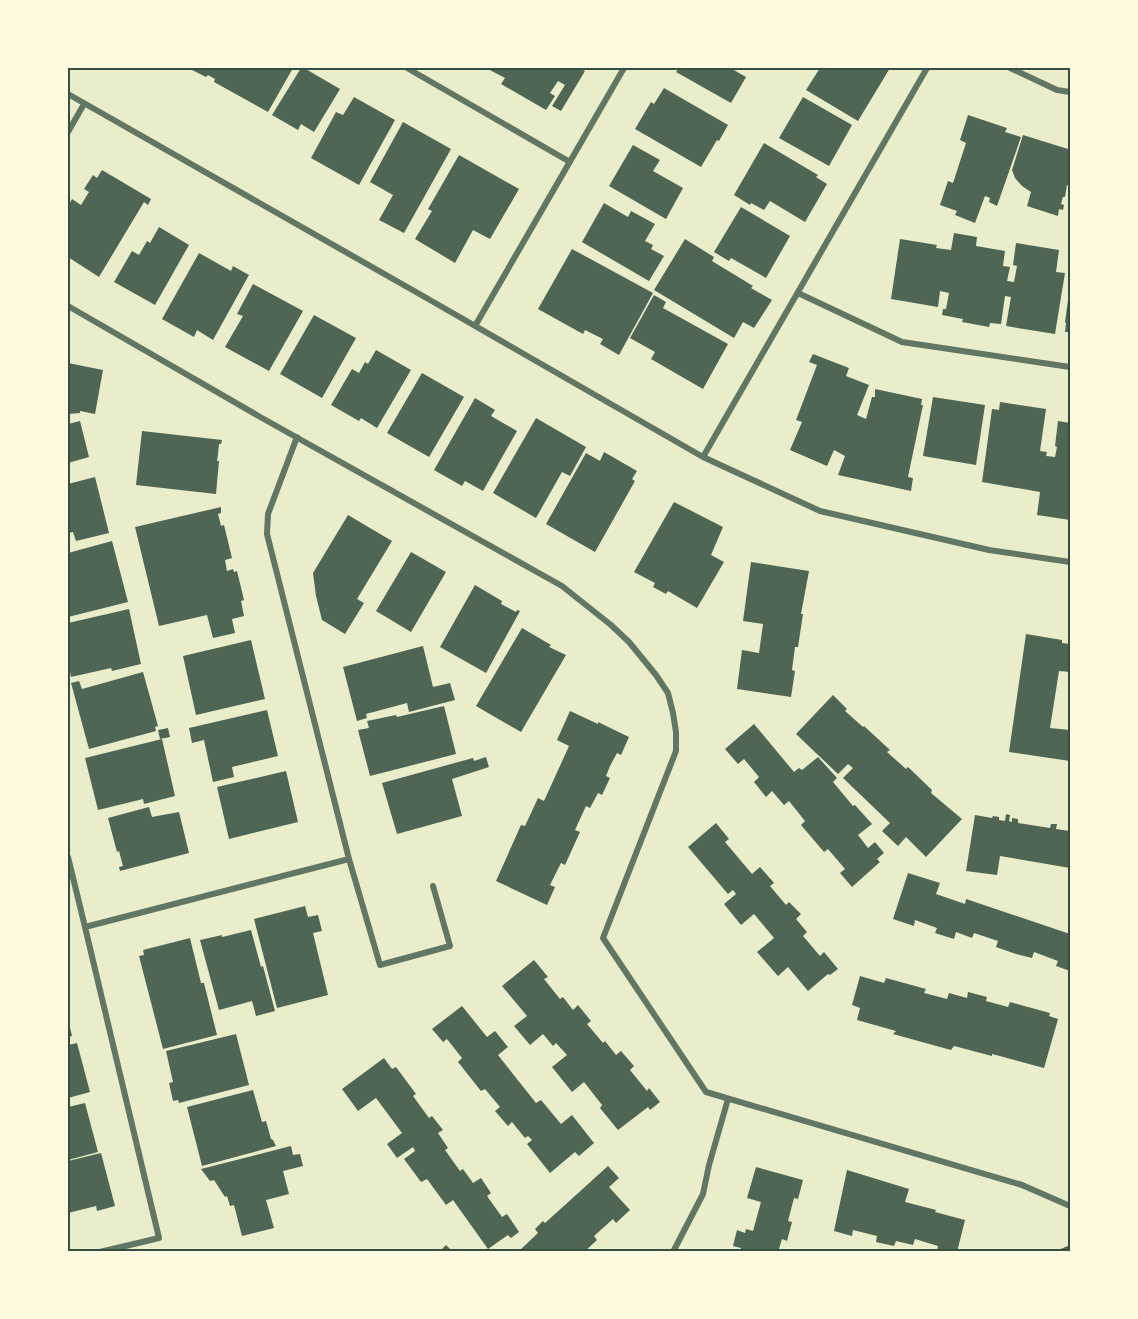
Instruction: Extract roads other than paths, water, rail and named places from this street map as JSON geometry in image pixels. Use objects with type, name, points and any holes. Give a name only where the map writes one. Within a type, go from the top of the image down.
[{"type":"street","points":[[407,68],[570,162]]},
{"type":"street","points":[[475,326],[624,68]]},
{"type":"street","points":[[703,457],[927,68]]},
{"type":"street","points":[[1010,68],[1057,90],[1071,92]]},
{"type":"street","points":[[68,94],[703,457],[820,511],[988,550],[1071,562]]},
{"type":"street","points":[[68,132],[84,104]]},
{"type":"street","points":[[798,293],[902,342],[1071,367]]},
{"type":"street","points":[[68,306],[562,586],[629,642],[656,675],[668,693],[676,732],[676,751],[603,938],[706,1092],[1022,1185],[1071,1206]]},
{"type":"street","points":[[297,437],[268,514],[267,534],[349,859],[380,965],[450,946],[433,886]]},
{"type":"street","points":[[68,857],[159,1238],[100,1251]]},
{"type":"street","points":[[85,927],[349,859]]},
{"type":"street","points":[[674,1251],[703,1194],[728,1099]]}]
